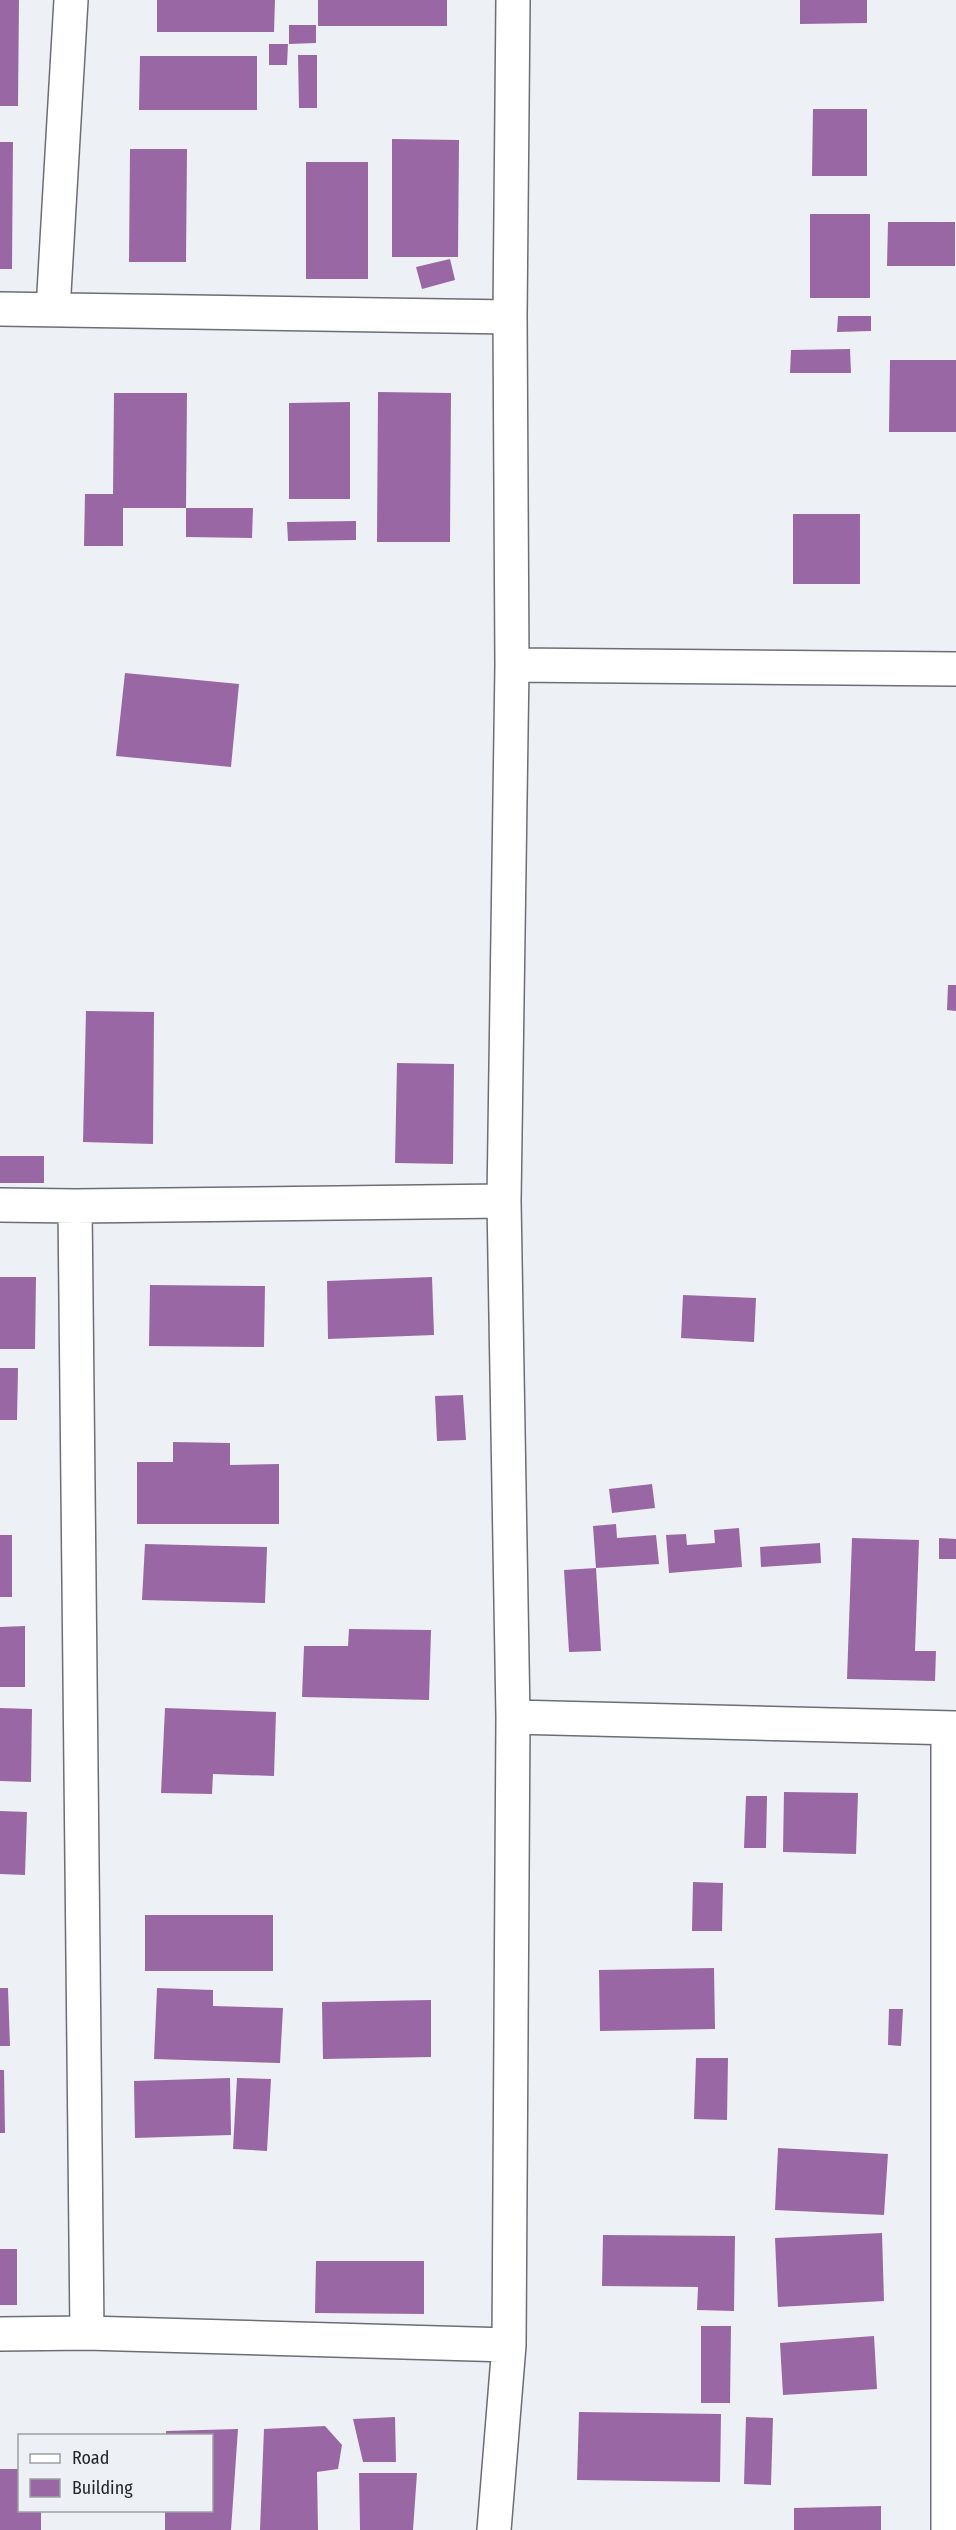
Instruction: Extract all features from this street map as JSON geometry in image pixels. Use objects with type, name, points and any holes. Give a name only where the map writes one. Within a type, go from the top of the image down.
[{"type":"street","points":[[53,310],[71,0]]},
{"type":"street","points":[[494,2530],[509,2345],[513,1717],[504,1201],[512,665],[510,317],[513,0]]},
{"type":"street","points":[[0,309],[510,317]]},
{"type":"street","points":[[512,665],[956,669]]},
{"type":"street","points":[[0,1205],[504,1201]]},
{"type":"street","points":[[75,1206],[87,2333]]},
{"type":"street","points":[[513,1717],[952,1728],[948,2530]]},
{"type":"street","points":[[0,2334],[87,2333],[509,2345]]},
{"type":"building","points":[[0,0],[19,0],[18,106],[0,106]]},
{"type":"building","points":[[157,0],[275,0],[274,32],[157,32]]},
{"type":"building","points":[[318,0],[447,0],[447,26],[318,26]]},
{"type":"building","points":[[800,0],[867,0],[867,23],[800,24]]},
{"type":"building","points":[[289,25],[316,25],[316,43],[289,44]]},
{"type":"building","points":[[269,44],[288,44],[287,65],[269,65]]},
{"type":"building","points":[[298,55],[317,55],[317,108],[299,108]]},
{"type":"building","points":[[140,56],[257,56],[257,110],[139,110]]},
{"type":"building","points":[[813,109],[867,109],[867,176],[812,176]]},
{"type":"building","points":[[392,139],[459,140],[458,257],[392,257]]},
{"type":"building","points":[[0,142],[13,142],[12,269],[0,269]]},
{"type":"building","points":[[130,149],[187,149],[186,262],[129,262]]},
{"type":"building","points":[[306,162],[368,162],[368,279],[306,279]]},
{"type":"building","points":[[810,214],[870,214],[870,298],[810,298]]},
{"type":"building","points":[[888,222],[955,222],[955,266],[887,266]]},
{"type":"building","points":[[450,259],[455,280],[422,289],[416,267]]},
{"type":"building","points":[[838,316],[871,316],[871,331],[837,332]]},
{"type":"building","points":[[850,349],[851,373],[790,373],[791,350]]},
{"type":"building","points":[[890,360],[956,360],[956,432],[889,432]]},
{"type":"building","points":[[378,392],[451,393],[450,542],[377,542]]},
{"type":"building","points":[[114,393],[187,393],[186,508],[123,508],[123,546],[84,546],[85,494],[113,494]]},
{"type":"building","points":[[350,402],[350,499],[289,499],[289,403]]},
{"type":"building","points":[[186,508],[253,508],[252,538],[186,537]]},
{"type":"building","points":[[793,514],[860,514],[860,584],[793,584]]},
{"type":"building","points":[[356,521],[356,540],[288,541],[287,522]]},
{"type":"building","points":[[125,673],[239,684],[231,767],[116,756]]},
{"type":"building","points":[[948,985],[956,985],[956,1011],[947,1010]]},
{"type":"building","points":[[86,1011],[154,1012],[153,1144],[83,1142]]},
{"type":"building","points":[[397,1063],[454,1064],[453,1164],[395,1163]]},
{"type":"building","points":[[0,1156],[44,1156],[44,1183],[0,1183]]},
{"type":"building","points":[[0,1277],[36,1277],[35,1349],[0,1349]]},
{"type":"building","points":[[432,1277],[434,1335],[328,1339],[327,1281]]},
{"type":"building","points":[[150,1285],[265,1286],[264,1347],[149,1346]]},
{"type":"building","points":[[683,1295],[756,1298],[754,1342],[681,1338]]},
{"type":"building","points":[[0,1368],[18,1368],[17,1420],[0,1420]]},
{"type":"building","points":[[463,1395],[466,1440],[437,1441],[435,1396]]},
{"type":"building","points":[[173,1442],[230,1443],[230,1465],[279,1464],[279,1524],[137,1524],[137,1462],[173,1462]]},
{"type":"building","points":[[652,1484],[655,1508],[612,1513],[609,1489]]},
{"type":"building","points":[[616,1524],[617,1538],[656,1535],[659,1564],[596,1568],[593,1526]]},
{"type":"building","points":[[739,1528],[742,1567],[669,1573],[666,1535],[686,1534],[687,1545],[715,1543],[714,1530]]},
{"type":"building","points":[[0,1535],[12,1535],[12,1597],[0,1597]]},
{"type":"building","points":[[852,1538],[919,1540],[915,1651],[936,1651],[935,1681],[847,1679]]},
{"type":"building","points":[[939,1538],[956,1539],[956,1559],[939,1559]]},
{"type":"building","points":[[820,1543],[821,1563],[761,1567],[760,1547]]},
{"type":"building","points":[[145,1544],[267,1547],[265,1603],[142,1600]]},
{"type":"building","points":[[596,1568],[601,1651],[569,1652],[564,1570]]},
{"type":"building","points":[[25,1626],[25,1687],[0,1687],[0,1627]]},
{"type":"building","points":[[349,1629],[431,1630],[429,1700],[302,1697],[304,1646],[348,1646]]},
{"type":"building","points":[[0,1708],[32,1709],[31,1782],[0,1781]]},
{"type":"building","points":[[165,1708],[276,1712],[274,1776],[213,1774],[212,1794],[161,1793]]},
{"type":"building","points":[[784,1792],[858,1793],[856,1854],[783,1852]]},
{"type":"building","points":[[746,1796],[767,1796],[766,1848],[744,1848]]},
{"type":"building","points":[[0,1811],[27,1812],[25,1875],[0,1874]]},
{"type":"building","points":[[693,1882],[723,1883],[722,1931],[692,1931]]},
{"type":"building","points":[[145,1915],[273,1915],[273,1971],[145,1971]]},
{"type":"building","points":[[714,1968],[715,2029],[600,2031],[599,1970]]},
{"type":"building","points":[[0,1988],[8,1988],[10,2046],[0,2046]]},
{"type":"building","points":[[157,1988],[213,1990],[213,2006],[283,2008],[280,2063],[154,2059]]},
{"type":"building","points":[[431,2000],[431,2057],[323,2059],[322,2002]]},
{"type":"building","points":[[889,2009],[903,2009],[901,2046],[888,2045]]},
{"type":"building","points":[[696,2058],[728,2058],[727,2120],[694,2119]]},
{"type":"building","points":[[0,2070],[4,2070],[5,2133],[0,2133]]},
{"type":"building","points":[[230,2078],[231,2135],[135,2138],[134,2081]]},
{"type":"building","points":[[237,2078],[271,2079],[267,2151],[233,2149]]},
{"type":"building","points":[[778,2148],[888,2154],[884,2215],[775,2210]]},
{"type":"building","points":[[882,2233],[884,2301],[778,2307],[775,2238]]},
{"type":"building","points":[[603,2235],[735,2236],[734,2311],[697,2310],[698,2287],[602,2286]]},
{"type":"building","points":[[0,2249],[17,2249],[17,2305],[0,2305]]},
{"type":"building","points":[[316,2261],[424,2261],[424,2314],[315,2313]]},
{"type":"building","points":[[701,2326],[731,2326],[730,2403],[701,2403]]},
{"type":"building","points":[[874,2336],[877,2389],[783,2395],[780,2343]]},
{"type":"building","points":[[579,2412],[721,2414],[720,2482],[577,2480]]},
{"type":"building","points":[[395,2417],[396,2462],[363,2462],[353,2419]]},
{"type":"building","points":[[746,2417],[773,2418],[771,2485],[744,2484]]},
{"type":"building","points":[[325,2426],[342,2445],[338,2469],[317,2472],[318,2530],[260,2530],[264,2429]]},
{"type":"building","points":[[238,2429],[231,2530],[165,2530],[165,2512],[213,2512],[213,2434],[166,2434],[166,2431]]},
{"type":"building","points":[[0,2469],[18,2469],[18,2512],[41,2512],[41,2530],[0,2530]]},
{"type":"building","points":[[359,2473],[417,2473],[413,2530],[360,2530]]},
{"type":"building","points":[[881,2506],[881,2530],[794,2530],[794,2508]]}]
